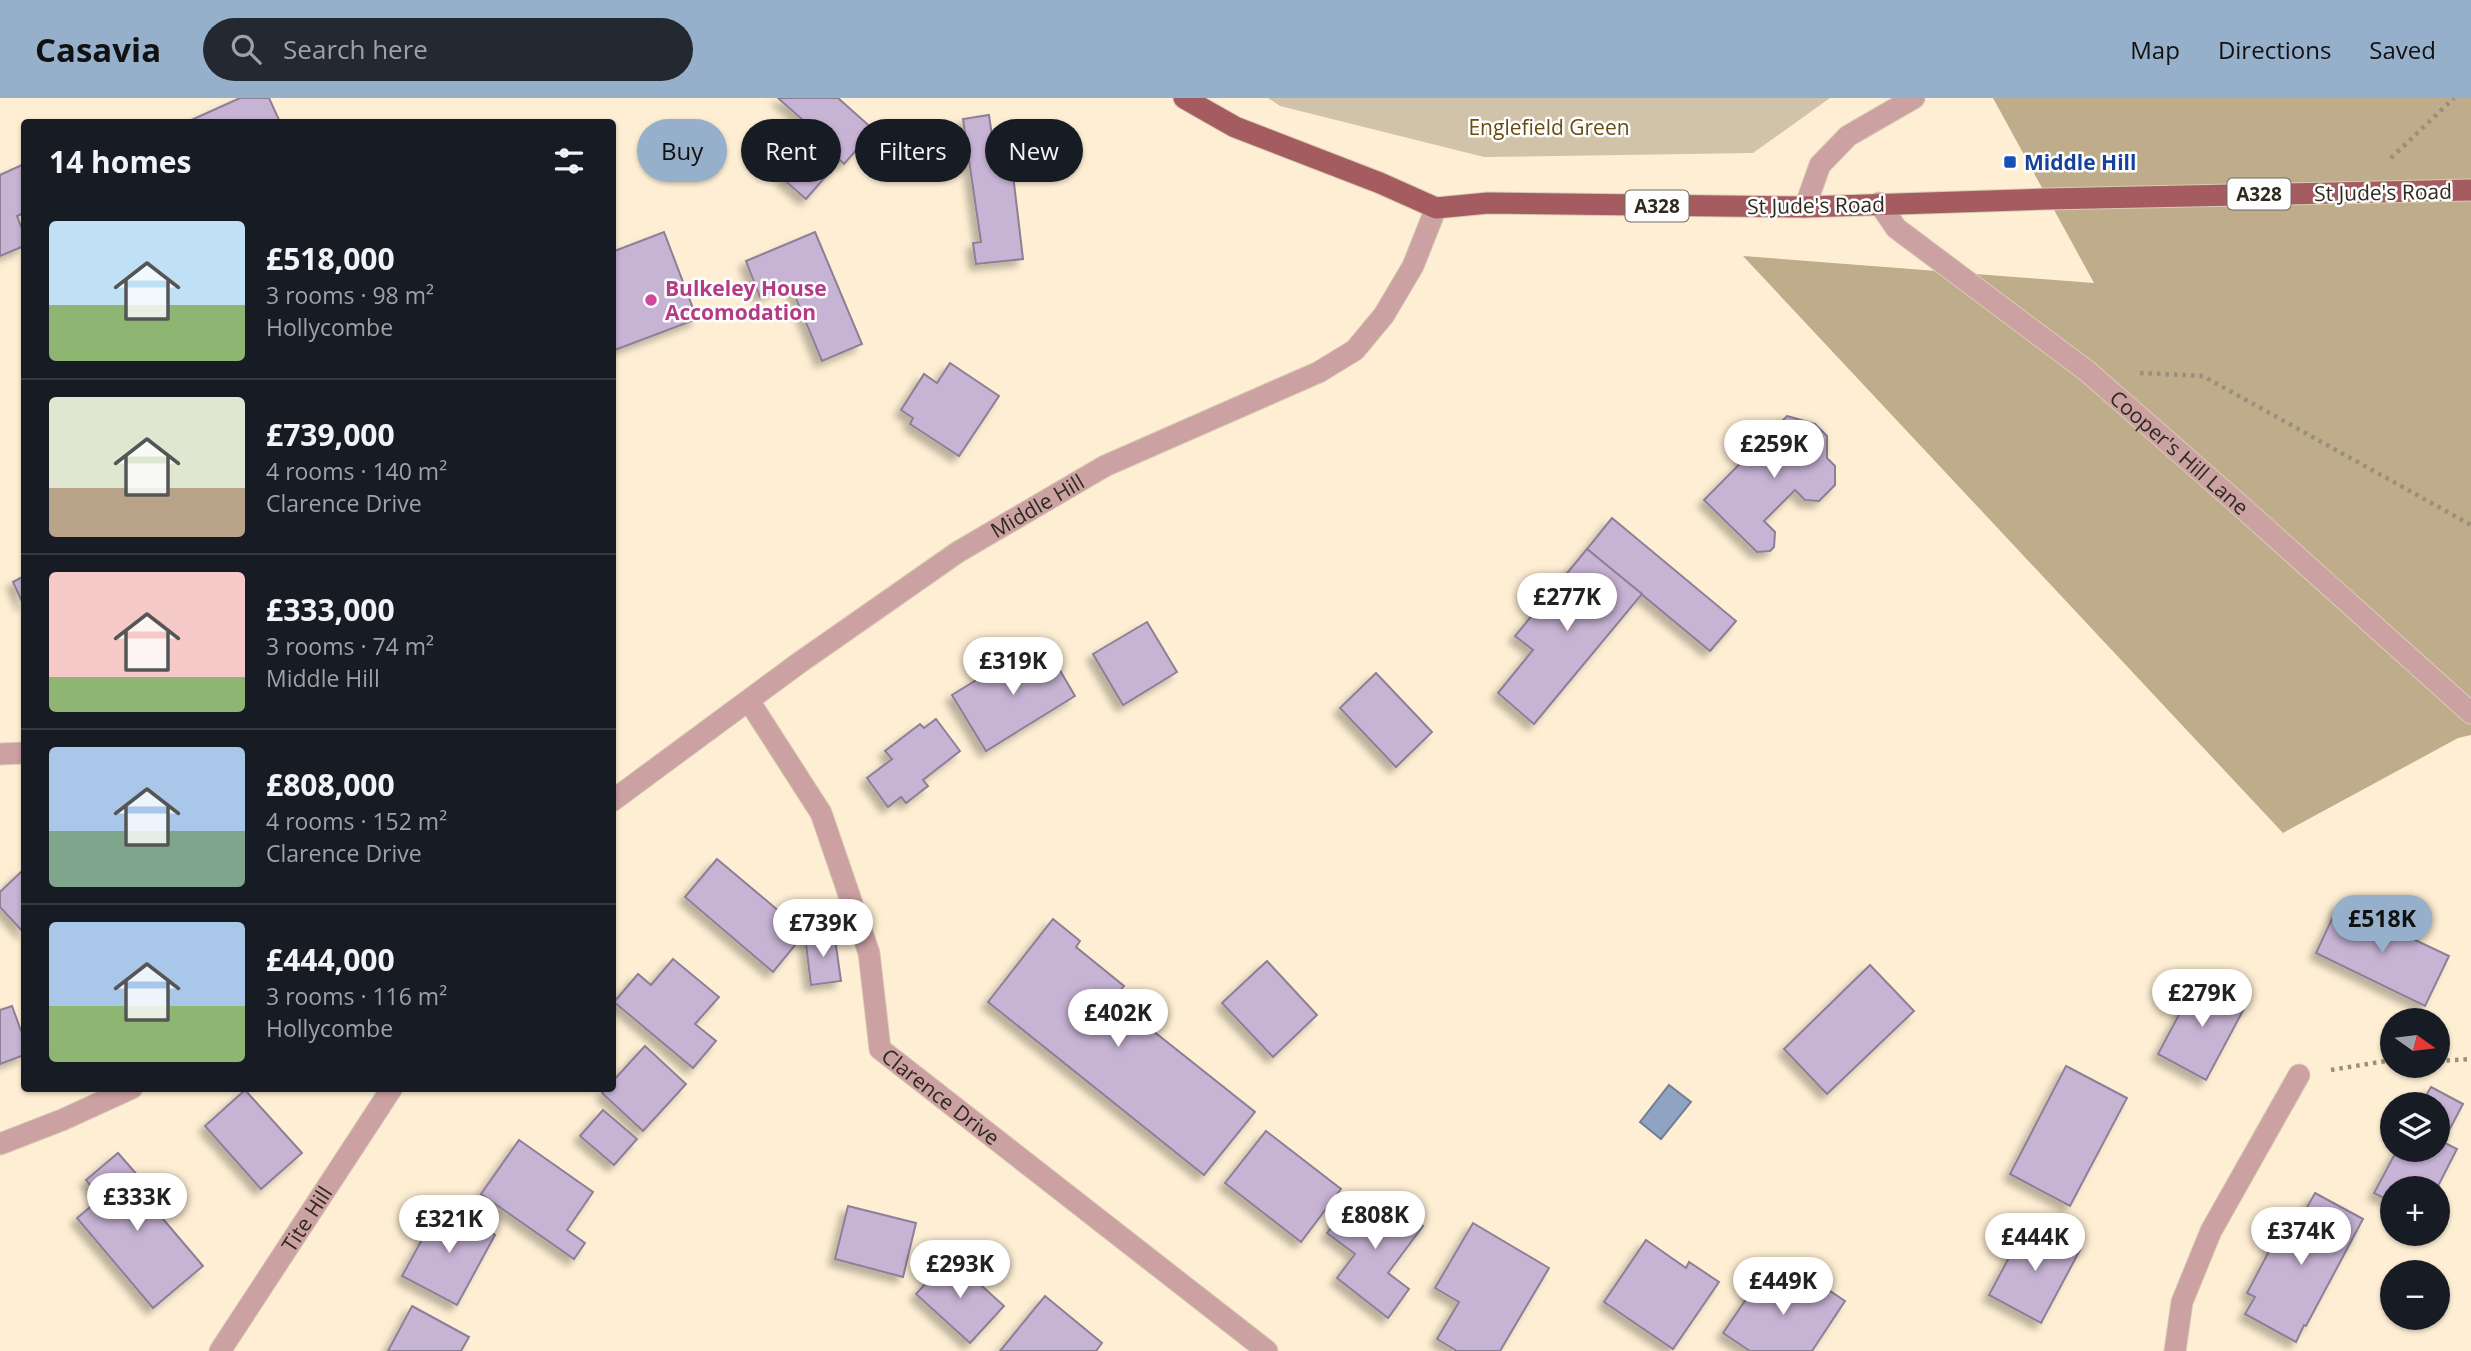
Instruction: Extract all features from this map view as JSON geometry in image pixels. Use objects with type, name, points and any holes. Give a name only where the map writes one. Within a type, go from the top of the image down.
[{"type":"main road","name":"St Jude's Road","points":[[1184,98],[1235,127],[1380,183],[1436,208],[1488,204],[1805,207],[2471,190]]},
{"type":"street","points":[[1805,207],[1820,165],[1848,136],[1914,98]]},
{"type":"street","name":"Cooper's Hill Lane","points":[[1879,204],[1896,228],[2087,371],[2471,713]]},
{"type":"street","name":"Middle Hill","points":[[616,798],[799,663],[958,552],[1105,466],[1319,372],[1355,350],[1384,314],[1413,266],[1436,208]]},
{"type":"street","name":"Clarence Drive","points":[[749,701],[821,813],[869,953],[880,1049],[1268,1351]]},
{"type":"street","points":[[0,754],[21,753]]},
{"type":"street","points":[[2175,1351],[2182,1302],[2211,1231],[2299,1075]]},
{"type":"street","points":[[0,1144],[123,1092]]},
{"type":"street","name":"Tite Hill","points":[[220,1351],[389,1092]]},
{"type":"path","points":[[2354,192],[2454,98]]},
{"type":"path","points":[[2087,371],[2203,376],[2471,525]]},
{"type":"path","points":[[2450,1061],[2471,1059]]},
{"type":"path","points":[[2299,1075],[2380,1062]]},
{"type":"green space","name":"Englefield Green","points":[[1268,98],[1830,98],[1753,153],[1484,157],[1280,106]]},
{"type":"shaded area","points":[[1993,98],[2471,98],[2471,735],[2458,738],[2283,833],[1743,256],[2094,283]]},
{"type":"water","points":[[1669,1085],[1691,1102],[1661,1139],[1640,1122]]},
{"type":"building","points":[[240,98],[269,98],[279,119],[194,119]]},
{"type":"building","points":[[778,98],[838,98],[862,119],[855,119],[855,152],[844,164],[841,161],[841,119],[802,119]]},
{"type":"building","points":[[989,115],[990,119],[985,119],[985,182],[1014,182],[1023,259],[976,264],[973,243],[981,242],[971,174],[971,119],[963,119]]},
{"type":"building","points":[[21,165],[21,214],[17,216],[21,226],[21,247],[0,256],[0,175]]},
{"type":"building","points":[[787,182],[821,182],[806,199]]},
{"type":"building","name":"Bulkeley House Accomodation","points":[[664,232],[697,319],[616,349],[616,250]]},
{"type":"building","points":[[815,232],[862,344],[822,361],[790,284],[760,297],[746,261]]},
{"type":"building","points":[[950,363],[999,396],[959,456],[910,424],[913,418],[901,410],[924,374],[937,383]]},
{"type":"building","points":[[1787,416],[1815,424],[1827,436],[1827,458],[1835,466],[1835,485],[1819,501],[1805,500],[1795,490],[1764,521],[1775,532],[1774,547],[1770,551],[1757,552],[1704,500]]},
{"type":"building","points":[[1612,518],[1736,621],[1710,651],[1587,549]]},
{"type":"building","points":[[1587,549],[1642,594],[1534,724],[1498,693],[1533,650],[1515,636]]},
{"type":"building","points":[[21,578],[21,599],[13,582]]},
{"type":"building","points":[[1147,622],[1177,672],[1123,705],[1093,654]]},
{"type":"building","points":[[1048,650],[1075,696],[986,751],[952,695],[1022,652],[1028,662]]},
{"type":"building","points":[[1376,673],[1432,732],[1396,767],[1340,708]]},
{"type":"building","points":[[936,719],[960,751],[923,780],[928,786],[906,803],[901,797],[888,807],[867,778],[892,759],[885,751],[920,724],[924,728]]},
{"type":"building","points":[[717,859],[805,933],[773,972],[685,897]]},
{"type":"building","points":[[21,872],[21,930],[0,907],[0,892]]},
{"type":"building","points":[[2339,904],[2449,956],[2425,1006],[2316,953]]},
{"type":"building","points":[[1053,919],[1080,941],[1076,947],[1124,986],[1113,999],[1255,1112],[1204,1175],[988,1002]]},
{"type":"building","points":[[834,932],[841,981],[811,985],[805,936]]},
{"type":"building","points":[[673,959],[719,997],[695,1024],[716,1041],[693,1068],[616,1004],[616,1000],[638,974],[651,985]]},
{"type":"building","points":[[1267,961],[1317,1015],[1273,1057],[1222,1003]]},
{"type":"building","points":[[1870,965],[1914,1011],[1827,1094],[1784,1049]]},
{"type":"building","points":[[2198,979],[2246,1005],[2206,1080],[2158,1054]]},
{"type":"building","points":[[12,1006],[21,1031],[21,1056],[0,1064],[0,1010]]},
{"type":"building","points":[[645,1046],[686,1084],[643,1131],[602,1093],[616,1092],[616,1078]]},
{"type":"building","points":[[2066,1066],[2127,1098],[2070,1206],[2010,1174]]},
{"type":"building","points":[[2431,1087],[2440,1092],[2428,1092]]},
{"type":"building","points":[[243,1092],[247,1092],[302,1153],[261,1189],[205,1126]]},
{"type":"building","points":[[2450,1097],[2463,1104],[2450,1129]]},
{"type":"building","points":[[603,1110],[637,1139],[614,1165],[580,1136]]},
{"type":"building","points":[[1266,1131],[1341,1189],[1301,1242],[1225,1183]]},
{"type":"building","points":[[519,1140],[593,1192],[567,1230],[585,1243],[574,1259],[481,1194]]},
{"type":"building","points":[[2450,1146],[2457,1149],[2443,1176],[2383,1176],[2391,1162],[2450,1162]]},
{"type":"building","points":[[118,1153],[153,1193],[146,1199],[203,1266],[153,1308],[77,1218],[101,1198],[86,1180]]},
{"type":"building","points":[[2380,1182],[2380,1196],[2374,1193]]},
{"type":"building","points":[[2315,1193],[2363,1219],[2296,1342],[2245,1314],[2255,1297],[2247,1293],[2286,1219],[2297,1225]]},
{"type":"building","points":[[1385,1197],[1423,1226],[1388,1273],[1409,1289],[1388,1318],[1337,1278],[1355,1254],[1327,1233],[1354,1198],[1373,1213]]},
{"type":"building","points":[[441,1205],[495,1235],[457,1305],[402,1276]]},
{"type":"building","points":[[848,1206],[916,1223],[903,1277],[835,1259]]},
{"type":"building","points":[[2028,1222],[2080,1250],[2041,1323],[1989,1295]]},
{"type":"building","points":[[1473,1223],[1549,1268],[1500,1351],[1457,1351],[1437,1339],[1459,1302],[1435,1288]]},
{"type":"building","points":[[1646,1240],[1686,1268],[1689,1262],[1719,1282],[1673,1349],[1604,1302]]},
{"type":"building","points":[[950,1257],[1004,1306],[970,1343],[916,1294]]},
{"type":"building","points":[[1766,1270],[1808,1298],[1818,1283],[1845,1301],[1812,1351],[1750,1351],[1723,1333]]},
{"type":"building","points":[[1045,1296],[1102,1343],[1096,1351],[1000,1351]]},
{"type":"building","points":[[412,1306],[469,1337],[461,1351],[388,1351]]},
{"type":"place","name":"Middle Hill","points":[[2010,162]]},
{"type":"place","name":"Bulkeley House Accomodation","points":[[651,300]]}]
